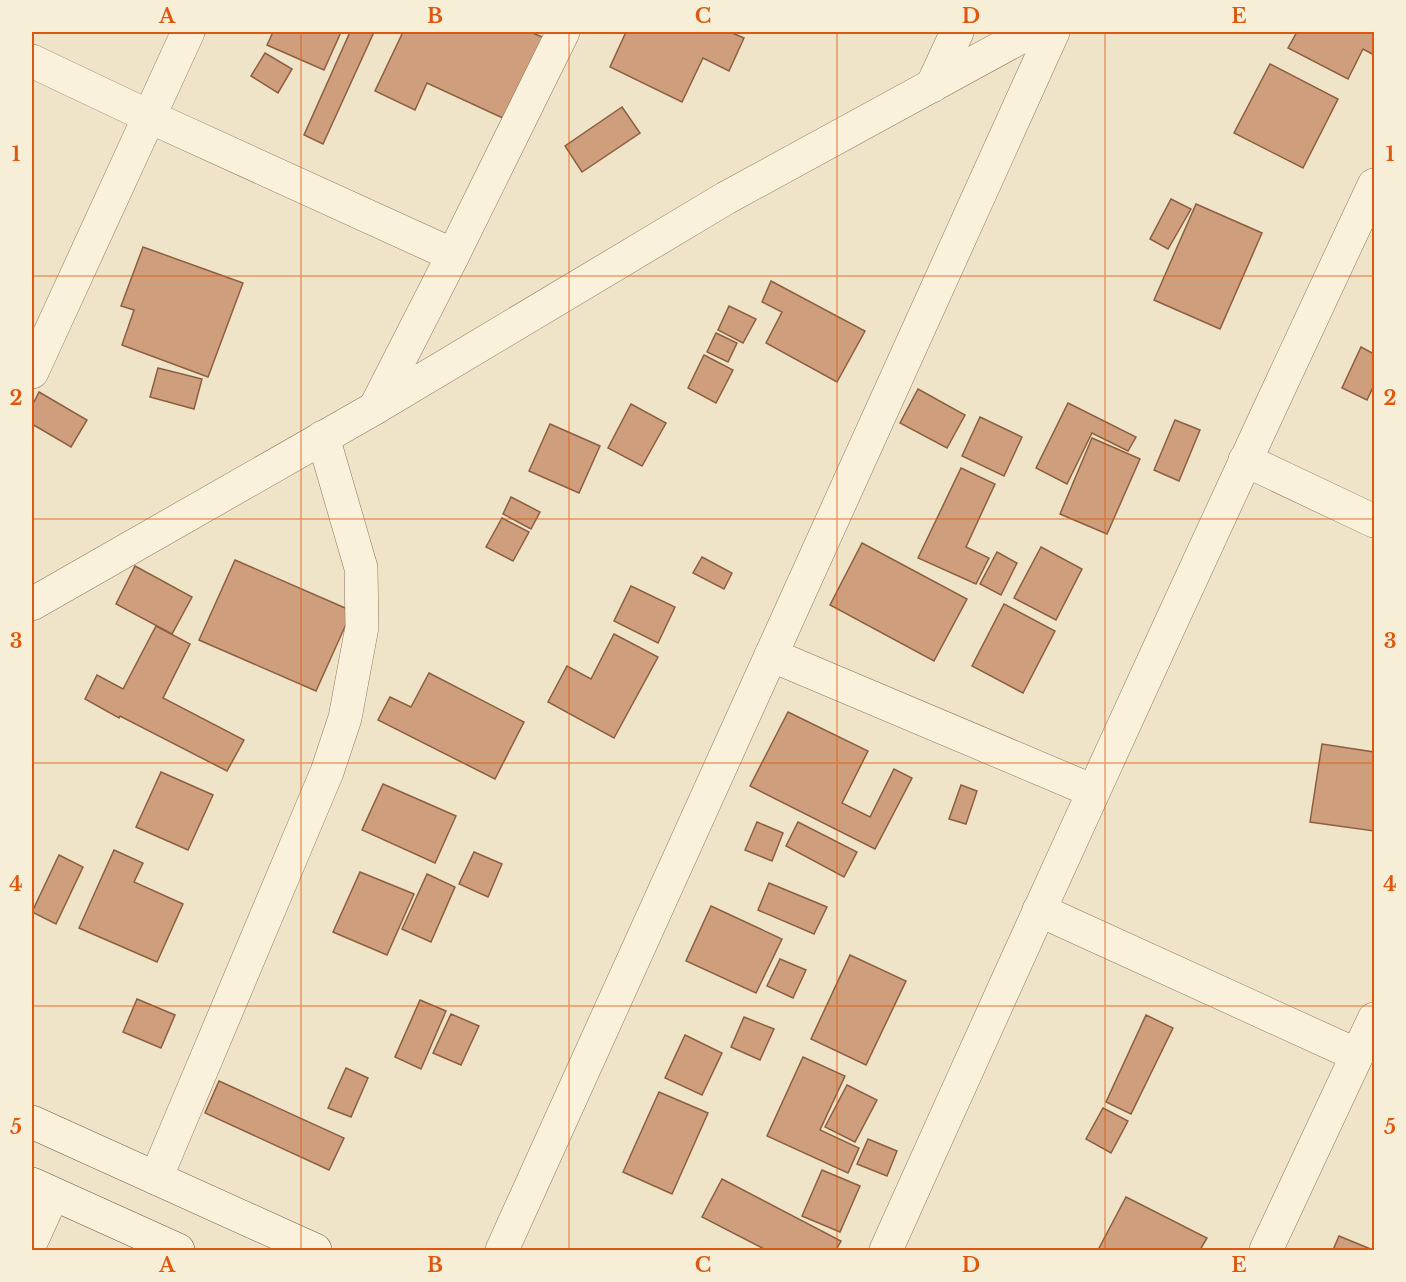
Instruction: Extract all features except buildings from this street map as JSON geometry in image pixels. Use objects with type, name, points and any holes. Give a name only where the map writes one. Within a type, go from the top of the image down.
[{"type":"street","points":[[32,372],[188,32]]},
{"type":"street","points":[[375,408],[563,32]]},
{"type":"street","points":[[932,86],[957,32]]},
{"type":"street","points":[[32,604],[375,408],[726,198],[1030,32]]},
{"type":"street","points":[[502,1251],[1053,32]]},
{"type":"street","points":[[32,61],[453,255]]},
{"type":"street","points":[[886,1251],[1093,791],[1374,185]]},
{"type":"street","points":[[156,1178],[327,772],[345,718],[362,627],[361,568],[323,437]]},
{"type":"street","points":[[1245,460],[1374,521]]},
{"type":"street","points":[[771,655],[1093,791]]},
{"type":"street","points":[[1039,910],[1357,1055]]},
{"type":"street","points":[[1266,1251],[1374,1019]]},
{"type":"street","points":[[32,1122],[315,1251]]},
{"type":"street","points":[[32,1240],[42,1189],[178,1251]]}]
